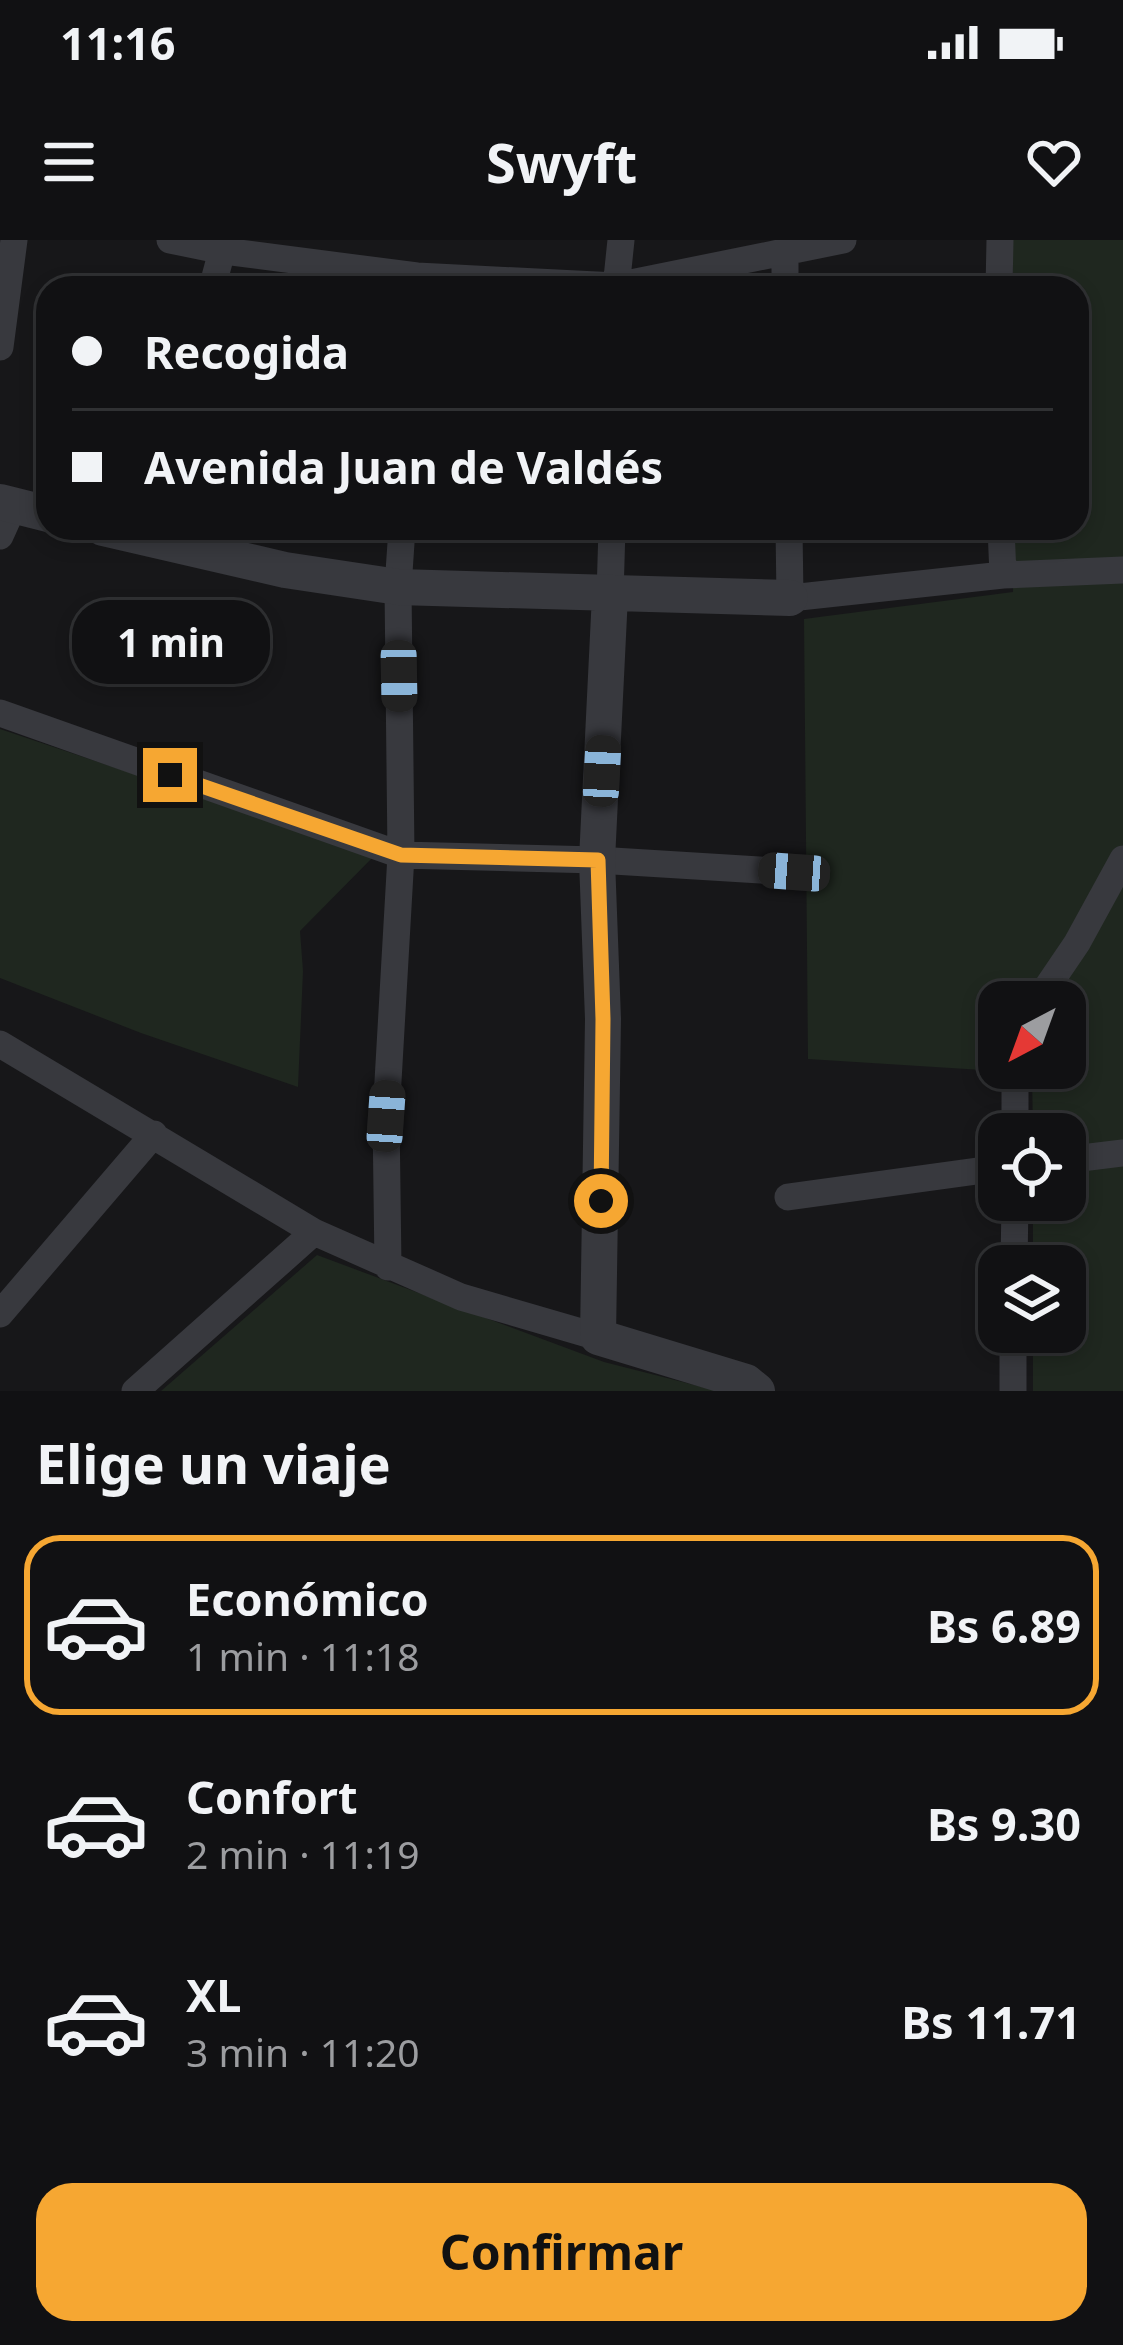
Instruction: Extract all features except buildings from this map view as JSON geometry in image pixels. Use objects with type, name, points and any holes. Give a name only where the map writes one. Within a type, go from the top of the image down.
[{"type":"street","points":[[0,346],[14,240]]},
{"type":"street","points":[[170,240],[385,276]]},
{"type":"street","points":[[617,276],[621,240]]},
{"type":"street","points":[[666,276],[843,240]]},
{"type":"street","points":[[999,276],[1000,240]]},
{"type":"street","points":[[215,276],[224,246]]},
{"type":"street","points":[[785,250],[785,276]]},
{"type":"street","points":[[163,540],[285,570],[398,587],[610,595],[790,598],[1003,575],[1123,570]]},
{"type":"street","points":[[388,1267],[386,1116],[401,855],[401,540]]},
{"type":"street","points":[[598,1337],[603,1019],[598,860],[611,540]]},
{"type":"street","points":[[789,540],[790,598]]},
{"type":"street","points":[[1002,540],[1003,575]]},
{"type":"street","points":[[0,713],[401,855],[794,872]]},
{"type":"street","points":[[1051,981],[1123,859]]},
{"type":"street","points":[[0,1044],[314,1232],[388,1267],[461,1297],[746,1382],[757,1391]]},
{"type":"street","points":[[0,1314],[154,1134]]},
{"type":"street","points":[[1086,1157],[1123,1153]]},
{"type":"street","points":[[788,1197],[978,1171]]},
{"type":"street","points":[[135,1391],[314,1232]]},
{"type":"street","points":[[1013,1353],[1013,1391]]},
{"type":"shaded area","points":[[1013,240],[1123,240],[1123,1391],[1033,1391],[1033,1353],[1086,1353],[1086,1245],[1033,1245],[1033,1221],[1086,1221],[1086,1113],[1033,1113],[1032,1089],[1086,1089],[1086,981],[978,981],[978,1070],[808,1059],[804,619],[1013,592],[1014,540],[1089,540],[1089,276],[1013,276]]},
{"type":"shaded area","points":[[0,729],[375,855],[300,931],[298,1087],[0,978]]},
{"type":"shaded area","points":[[317,1255],[604,1362],[718,1391],[161,1391]]},
{"type":"route","points":[[170,775],[401,855],[598,860],[603,1019],[601,1201]]}]
